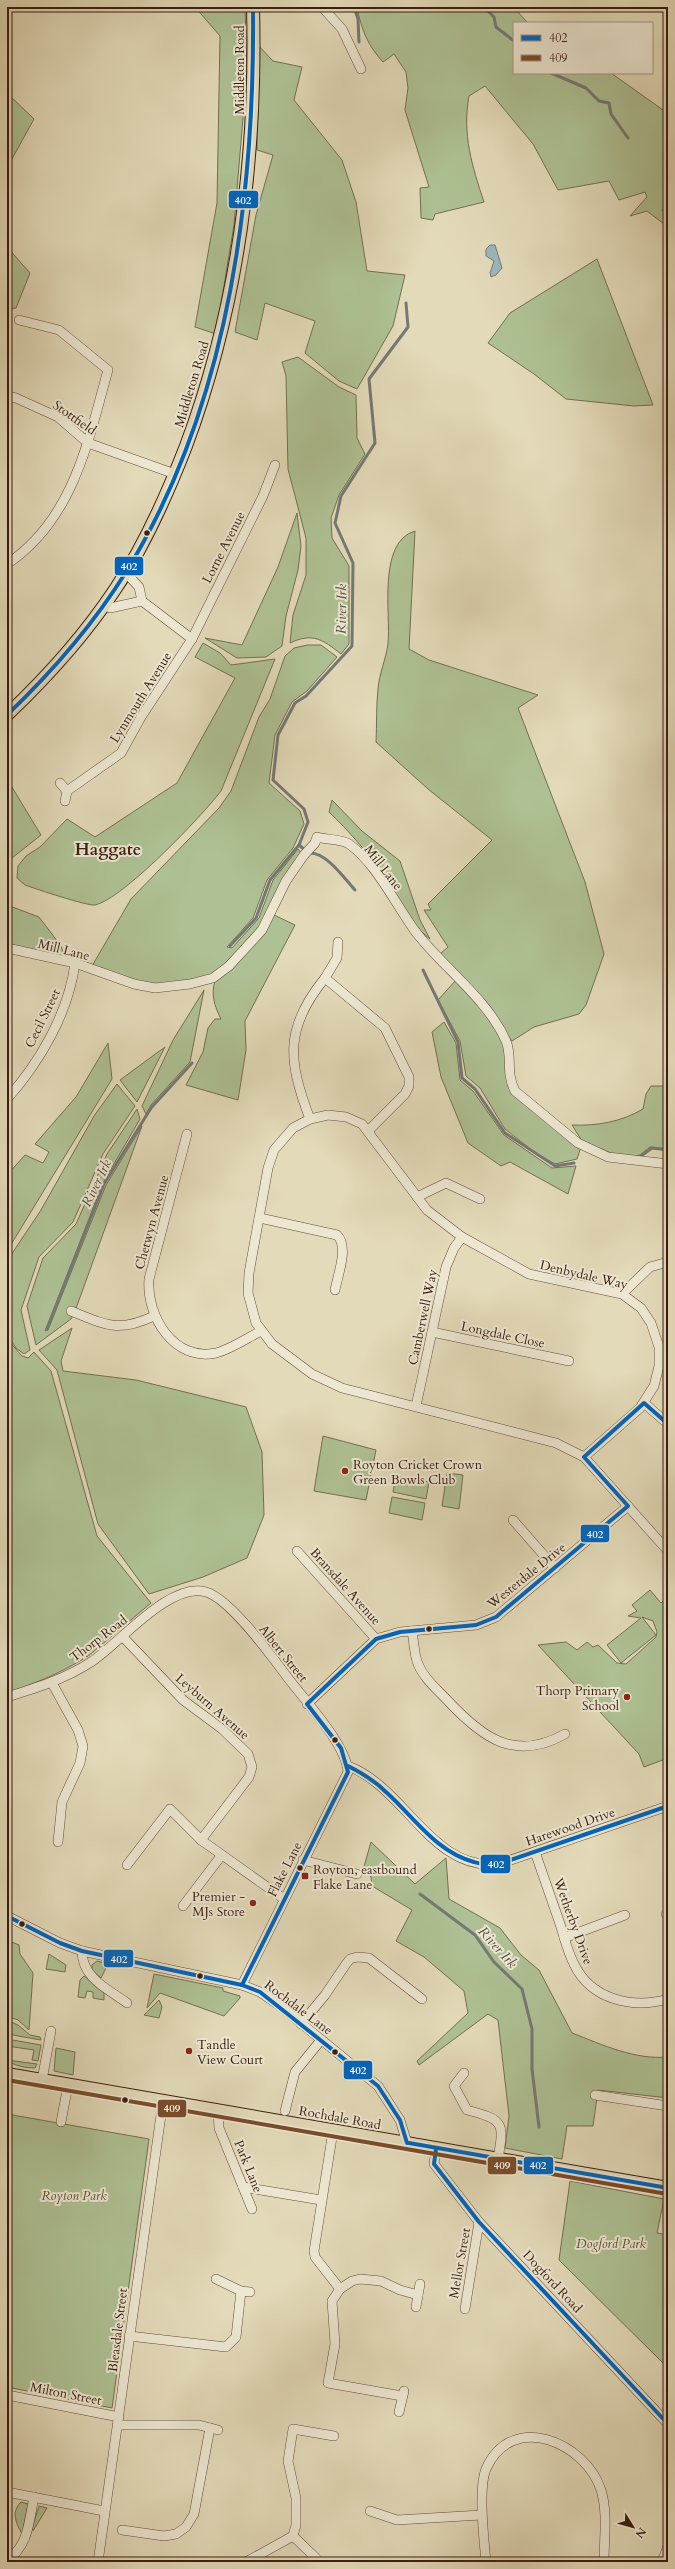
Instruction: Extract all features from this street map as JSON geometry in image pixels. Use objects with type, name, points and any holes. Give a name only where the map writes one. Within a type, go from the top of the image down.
[{"type":"main road","name":"Middleton Road","points":[[7,715],[69,650],[104,605],[126,573],[175,474],[197,417],[222,334],[239,252],[252,146],[254,85],[253,7]]},
{"type":"main road","name":"Rochdale Road","points":[[7,2074],[668,2188]]},
{"type":"street","points":[[322,7],[342,29],[361,69]]},
{"type":"street","points":[[7,564],[22,554],[56,516],[70,492],[88,443],[108,370],[59,330],[19,320]]},
{"type":"street","name":"Stottfield","points":[[7,396],[16,398],[58,417],[88,443],[175,474]]},
{"type":"street","name":"Lorne Avenue","points":[[192,639],[263,496],[275,465]]},
{"type":"street","points":[[126,573],[139,588],[142,601],[192,639]]},
{"type":"street","points":[[104,605],[110,608],[142,601]]},
{"type":"street","name":"Lynmouth Avenue","points":[[67,791],[121,754],[140,717],[192,639]]},
{"type":"street","points":[[60,783],[67,791],[65,802]]},
{"type":"street","name":"Mill Lane","points":[[7,948],[75,963],[134,984],[155,988],[190,984],[213,978],[228,966],[262,930],[286,881],[304,855],[315,844],[317,837],[348,843],[368,864],[424,942],[463,983],[500,1031],[508,1048],[509,1079],[515,1091],[578,1143],[602,1155],[668,1164]]},
{"type":"street","points":[[310,1119],[295,1073],[294,1040],[304,1005],[325,978],[337,958],[338,942]]},
{"type":"street","name":"Cecil Street","points":[[7,1099],[49,1038],[72,986],[75,963]]},
{"type":"street","points":[[325,978],[385,1028],[409,1077],[409,1086],[405,1094],[369,1130]]},
{"type":"street","name":"Denbydale Way","points":[[328,1115],[346,1117],[362,1124],[369,1130],[427,1210],[462,1237],[529,1274],[622,1294],[635,1302],[646,1315],[658,1343],[659,1357],[657,1376],[644,1403],[584,1457],[556,1444],[416,1406],[342,1388],[326,1382],[278,1350],[261,1332],[249,1304],[248,1283],[268,1168],[274,1150],[293,1128],[310,1119],[328,1115]]},
{"type":"street","name":"Chetwyn Avenue","points":[[187,1134],[149,1280],[149,1298],[154,1316],[171,1339],[185,1348],[201,1352],[220,1352],[261,1332]]},
{"type":"street","points":[[417,1197],[446,1183],[480,1199]]},
{"type":"street","points":[[260,1218],[330,1232],[339,1237],[343,1248],[334,1290]]},
{"type":"street","name":"Camberwell Way","points":[[416,1406],[446,1266],[454,1248],[462,1237]]},
{"type":"street","points":[[622,1294],[650,1267],[668,1262]]},
{"type":"street","points":[[71,1311],[112,1326],[135,1325],[154,1316]]},
{"type":"street","name":"Longdale Close","points":[[432,1332],[570,1361]]},
{"type":"street","points":[[644,1403],[668,1424]]},
{"type":"street","points":[[584,1457],[668,1551]]},
{"type":"street","name":"Westerdale Drive","points":[[376,1639],[412,1631],[476,1625],[490,1620],[555,1568],[628,1506]]},
{"type":"street","points":[[513,1520],[555,1568]]},
{"type":"street","name":"Bransdale Avenue","points":[[297,1551],[376,1639]]},
{"type":"street","name":"Thorp Road","points":[[7,1697],[52,1683],[91,1662],[157,1608],[188,1591],[198,1590]]},
{"type":"street","name":"Albert Street","points":[[198,1590],[214,1595],[229,1607],[272,1657],[341,1748],[348,1766]]},
{"type":"street","points":[[412,1631],[416,1658],[422,1673],[469,1723],[486,1736],[506,1744],[526,1746],[547,1743],[565,1734]]},
{"type":"street","name":"Leyburn Avenue","points":[[123,1637],[183,1700],[222,1729],[250,1759],[252,1767],[249,1777],[201,1840]]},
{"type":"street","points":[[307,1704],[376,1639]]},
{"type":"street","points":[[52,1683],[78,1730],[83,1746],[80,1763],[60,1810],[58,1842]]},
{"type":"street","name":"Harewood Drive","points":[[348,1766],[375,1780],[442,1846],[460,1859],[475,1864],[491,1865],[535,1852],[668,1806]]},
{"type":"street","name":"Flake Lane","points":[[242,1985],[303,1860],[346,1778],[348,1766]]},
{"type":"street","points":[[127,1865],[170,1809],[201,1840],[221,1856],[284,1899]]},
{"type":"street","name":"Wetherby Drive","points":[[535,1852],[564,1938],[579,1973],[602,1993],[620,2001],[638,2004],[668,1999]]},
{"type":"street","points":[[183,1906],[221,1856]]},
{"type":"street","points":[[303,1860],[357,1874]]},
{"type":"street","points":[[564,1938],[625,1915]]},
{"type":"street","name":"Rochdale Lane","points":[[7,1916],[54,1940],[82,1951],[242,1985],[269,1997],[378,2086],[400,2120],[407,2143]]},
{"type":"street","points":[[82,1951],[82,1960],[87,1974],[127,2003]]},
{"type":"street","points":[[301,2024],[325,1995],[350,1959],[357,1957],[369,1958],[422,1999]]},
{"type":"street","points":[[42,2080],[51,2031]]},
{"type":"street","points":[[284,2111],[295,2072],[321,2040]]},
{"type":"street","points":[[464,2073],[454,2086],[467,2110],[486,2114],[499,2122],[503,2130],[498,2159]]},
{"type":"street","points":[[61,2122],[68,2085]]},
{"type":"street","points":[[595,2095],[668,2106]]},
{"type":"street","name":"Bleasdale Street","points":[[98,2562],[163,2101]]},
{"type":"street","name":"Park Lane","points":[[218,2111],[219,2128],[252,2209]]},
{"type":"street","points":[[333,2131],[321,2200],[315,2257],[340,2289]]},
{"type":"street","name":"Dogford Road","points":[[436,2148],[434,2164],[479,2222],[668,2424]]},
{"type":"street","points":[[243,2187],[321,2200]]},
{"type":"street","name":"Mellor Street","points":[[465,2309],[479,2222]]},
{"type":"street","points":[[129,2336],[226,2347],[236,2337],[245,2291],[216,2279]]},
{"type":"street","points":[[399,2412],[403,2393],[328,2383],[335,2344],[332,2301],[340,2289],[352,2281],[360,2279],[381,2282],[400,2290],[418,2295]]},
{"type":"street","points":[[416,2307],[420,2284]]},
{"type":"street","name":"Milton Street","points":[[7,2395],[119,2421],[199,2425],[214,2429],[194,2514],[186,2526],[176,2534],[164,2536],[122,2530]]},
{"type":"street","points":[[293,2536],[296,2519],[296,2498],[288,2461],[293,2429],[334,2436]]},
{"type":"street","points":[[486,2562],[482,2515],[485,2470],[493,2456],[505,2444],[520,2437],[549,2438],[584,2462],[600,2488],[605,2507],[604,2562]]},
{"type":"street","points":[[7,2492],[104,2511]]},
{"type":"street","points":[[7,2560],[15,2555],[24,2544],[34,2497]]},
{"type":"street","points":[[370,2511],[398,2520],[482,2515]]},
{"type":"street","points":[[246,2562],[293,2536]]},
{"type":"street","points":[[293,2536],[320,2562]]},
{"type":"street","points":[[662,2562],[668,2546]]},
{"type":"green space","points":[[195,7],[245,7],[247,70],[234,225],[216,334],[195,327],[217,203],[220,36]]},
{"type":"green space","points":[[357,7],[507,7],[509,9],[516,10],[527,22],[513,22],[513,74],[612,74],[663,110],[668,107],[668,227],[647,211],[630,216],[647,197],[645,192],[619,200],[609,181],[558,190],[533,144],[485,86],[469,96],[467,110],[469,150],[484,202],[435,214],[433,220],[421,218],[420,188],[429,187],[405,110],[408,88],[406,72],[394,54],[383,62],[369,43],[361,23]]},
{"type":"green space","points":[[257,44],[273,61],[302,67],[294,100],[342,160],[356,202],[367,271],[405,275],[393,326],[357,389],[339,381],[305,353],[315,321],[265,303],[257,340],[235,332],[256,215],[273,155],[257,150]]},
{"type":"green space","points":[[7,93],[34,119],[7,168]]},
{"type":"green space","points":[[7,247],[30,273],[16,308],[7,309]]},
{"type":"green space","points":[[597,259],[653,405],[634,406],[566,399],[534,374],[488,343],[510,313]]},
{"type":"green space","points":[[298,357],[339,387],[356,395],[357,438],[365,454],[339,495],[331,518],[332,538],[349,566],[349,644],[341,654],[323,641],[317,639],[305,638],[290,643],[293,615],[306,575],[306,538],[288,469],[286,376],[282,362]]},
{"type":"green space","points":[[297,513],[301,546],[298,570],[286,616],[282,646],[266,657],[237,658],[205,638],[242,645],[278,567]]},
{"type":"green space","points":[[415,531],[409,649],[429,660],[538,695],[518,708],[585,882],[604,954],[586,1005],[579,1014],[534,1027],[512,1041],[440,954],[448,947],[424,910],[431,910],[428,904],[492,840],[428,789],[376,742],[379,683],[388,644],[388,581],[391,564],[395,549],[403,538]]},
{"type":"green space","points":[[203,643],[220,653],[231,665],[275,659],[221,791],[197,819],[161,855],[124,888],[108,899],[95,905],[90,905],[25,885],[17,878],[18,866],[26,856],[40,847],[67,819],[95,837],[177,783],[235,678],[195,657]]},
{"type":"green space","points":[[307,645],[321,645],[337,657],[307,691],[292,702],[275,735],[269,783],[300,811],[304,824],[293,848],[267,880],[253,918],[227,947],[232,948],[259,918],[273,880],[298,849],[302,854],[266,919],[222,968],[210,976],[157,986],[135,981],[92,966],[131,899],[219,808],[231,791],[259,717],[270,699],[285,656],[294,648]]},
{"type":"green space","points":[[7,779],[41,835],[12,858],[7,860]]},
{"type":"green space","points":[[332,800],[362,831],[400,861],[420,920],[430,939],[416,925],[404,909],[383,874],[371,858],[351,834],[329,812]]},
{"type":"green space","points":[[7,905],[39,917],[61,946],[65,959],[7,946]]},
{"type":"green space","points":[[274,915],[295,925],[245,1021],[246,1050],[238,1100],[186,1085],[203,1052],[208,1028],[215,1019],[221,1019],[214,1000],[213,990],[215,980]]},
{"type":"green space","points":[[456,980],[488,1017],[503,1042],[506,1055],[507,1080],[513,1093],[581,1147],[577,1159],[555,1164],[534,1152],[505,1129],[480,1088],[466,1076],[460,1041],[438,1000]]},
{"type":"green space","points":[[204,990],[190,1062],[151,1105],[146,1114],[142,1106],[173,1040]]},
{"type":"green space","points":[[444,1022],[456,1043],[460,1080],[473,1091],[504,1135],[552,1168],[576,1166],[568,1194],[510,1162],[501,1166],[468,1143],[441,1077],[432,1032]]},
{"type":"green space","points":[[108,1043],[112,1079],[7,1251],[7,1175],[25,1155],[43,1163],[49,1152],[35,1144],[76,1097]]},
{"type":"green space","points":[[165,1047],[137,1102],[120,1080]]},
{"type":"green space","points":[[117,1084],[135,1106],[103,1154],[73,1222],[39,1257],[21,1310],[30,1350],[24,1354],[16,1348],[7,1334],[7,1261],[41,1210],[94,1116]]},
{"type":"green space","points":[[651,1086],[668,1086],[668,1149],[650,1147],[640,1155],[630,1157],[613,1154],[582,1141],[572,1125],[600,1124],[617,1120],[635,1113],[643,1109],[646,1094]]},
{"type":"green space","points":[[137,1109],[140,1119],[103,1183],[45,1331],[48,1330],[106,1185],[142,1126],[74,1314],[71,1319],[36,1345],[27,1306],[43,1258],[76,1224],[107,1154]]},
{"type":"green space","points":[[72,1328],[61,1361],[63,1371],[136,1380],[246,1407],[262,1452],[264,1515],[247,1558],[203,1577],[149,1594],[98,1524],[57,1370],[39,1350]]},
{"type":"green space","points":[[7,1339],[22,1356],[28,1358],[34,1352],[51,1371],[97,1536],[151,1603],[87,1657],[82,1651],[79,1654],[83,1659],[46,1678],[7,1693]]},
{"type":"green space","name":"Royton Cricket Crown Green Bowls Club","points":[[323,1436],[376,1450],[366,1500],[314,1491]]},
{"type":"green space","points":[[447,1473],[463,1475],[459,1509],[442,1506]]},
{"type":"green space","points":[[396,1476],[429,1482],[426,1499],[393,1492]]},
{"type":"green space","points":[[392,1497],[425,1503],[422,1520],[389,1513]]},
{"type":"green space","points":[[650,1590],[661,1603],[668,1597],[668,1758],[644,1767],[639,1754],[538,1645],[566,1642],[577,1650],[587,1642],[593,1647],[598,1645],[617,1663],[626,1664],[656,1637],[657,1632],[653,1621],[642,1617],[656,1635],[621,1663],[607,1645],[641,1618],[628,1616],[637,1611],[632,1605]]},
{"type":"green space","points":[[371,1842],[415,1884],[446,1858],[449,1899],[500,1928],[521,1955],[539,1970],[572,2033],[607,2047],[631,2054],[668,2057],[668,2098],[598,2090],[593,2126],[567,2126],[562,2159],[505,2148],[509,2116],[498,2020],[488,2014],[419,2065],[417,2061],[468,2013],[464,1991],[424,1957],[396,1941],[412,1910],[372,1886],[371,1877],[363,1870]]},
{"type":"green space","points":[[7,1940],[19,1945],[20,1954],[33,1973],[29,2030],[18,2020],[7,2016]]},
{"type":"green space","points":[[49,1954],[66,1965],[65,1972],[46,1969]]},
{"type":"green space","points":[[97,1961],[108,1964],[101,1978],[92,1970],[92,1965]]},
{"type":"green space","points":[[154,1974],[223,1988],[223,1991],[240,1996],[240,1998],[224,2016],[160,1993],[147,2008]]},
{"type":"green space","points":[[84,1976],[104,1992],[104,2000],[93,1998],[93,1992],[87,1991],[85,1998],[78,1997],[80,1980]]},
{"type":"green space","points":[[159,2000],[162,2007],[159,2018],[144,2015]]},
{"type":"green space","points":[[7,2020],[18,2025],[30,2035],[40,2037],[41,2040],[7,2034]]},
{"type":"green space","points":[[7,2039],[41,2045],[38,2061],[32,2060],[34,2050],[7,2046]]},
{"type":"green space","points":[[56,2048],[75,2052],[73,2075],[54,2071]]},
{"type":"green space","points":[[7,2060],[37,2064],[35,2068],[28,2068]]},
{"type":"green space","name":"Royton Park","points":[[7,2114],[149,2139],[112,2408],[7,2387]]},
{"type":"green space","name":"Dogford Park","points":[[570,2181],[664,2199],[657,2233],[668,2235],[668,2368],[559,2260]]},
{"type":"green space","points":[[21,2502],[28,2504],[22,2534],[15,2514]]},
{"type":"green space","points":[[39,2506],[47,2508],[33,2531],[32,2529]]},
{"type":"water","points":[[490,245],[495,245],[502,268],[496,275],[491,277],[490,273],[494,261],[486,256],[486,249]]},
{"type":"waterway","name":"River Irk","points":[[354,7],[358,19],[359,42]]},
{"type":"waterway","points":[[484,7],[494,17],[496,27],[513,40]]},
{"type":"waterway","points":[[553,74],[586,88],[599,101],[609,103],[611,114],[628,138]]},
{"type":"waterway","points":[[663,210],[668,217]]},
{"type":"waterway","name":"River Irk","points":[[230,946],[256,918],[270,880],[299,845],[308,822],[304,809],[273,780],[278,735],[295,703],[306,696],[352,646],[353,563],[335,523],[341,496],[375,443],[369,379],[408,327],[406,303]]},
{"type":"waterway","name":"River Irk","points":[[299,845],[305,850]]},
{"type":"waterway","points":[[310,853],[323,857],[355,890]]},
{"type":"waterway","points":[[423,970],[458,1042],[462,1078],[475,1089],[505,1133],[555,1166],[574,1163]]},
{"type":"waterway","name":"River Irk","points":[[47,1329],[104,1184],[151,1108],[192,1063]]},
{"type":"waterway","points":[[641,1156],[652,1148],[668,1150]]},
{"type":"waterway","name":"River Irk","points":[[420,1894],[475,1935],[494,1962],[522,1989],[532,2029],[532,2069],[539,2127]]},
{"type":"transit line","name":"402","points":[[7,715],[56,665],[86,629],[113,592],[126,572],[161,508],[189,441],[212,371],[228,299],[241,226],[248,152],[252,79],[253,7]]},
{"type":"transit line","name":"402","points":[[242,1985],[348,1772],[341,1748],[307,1704],[376,1639],[400,1632],[476,1625],[496,1617],[628,1506],[584,1457],[644,1403],[668,1424]]},
{"type":"transit line","name":"402","points":[[348,1766],[358,1771],[382,1788],[426,1833],[437,1842],[460,1857],[480,1864],[499,1864],[668,1806]]},
{"type":"transit line","name":"402","points":[[7,1916],[60,1943],[82,1951],[242,1985],[260,1992],[378,2086],[400,2120],[407,2143]]},
{"type":"transit line","name":"409","points":[[7,2080],[667,2194]]},
{"type":"transit line","name":"402","points":[[409,2143],[668,2188]]},
{"type":"transit line","name":"402","points":[[436,2149],[434,2164],[479,2222],[668,2424]]},
{"type":"place","name":"Royton Cricket Crown Green Bowls Club","points":[[345,1471]]},
{"type":"place","name":"Thorp Primary School","points":[[627,1697]]},
{"type":"place","name":"Royton, eastbound Flake Lane","points":[[305,1876]]},
{"type":"place","name":"Premier - MJs Store","points":[[253,1903]]},
{"type":"place","name":"Tandle View Court","points":[[189,2051]]},
{"type":"district","name":"Haggate","points":[[108,849]]}]
